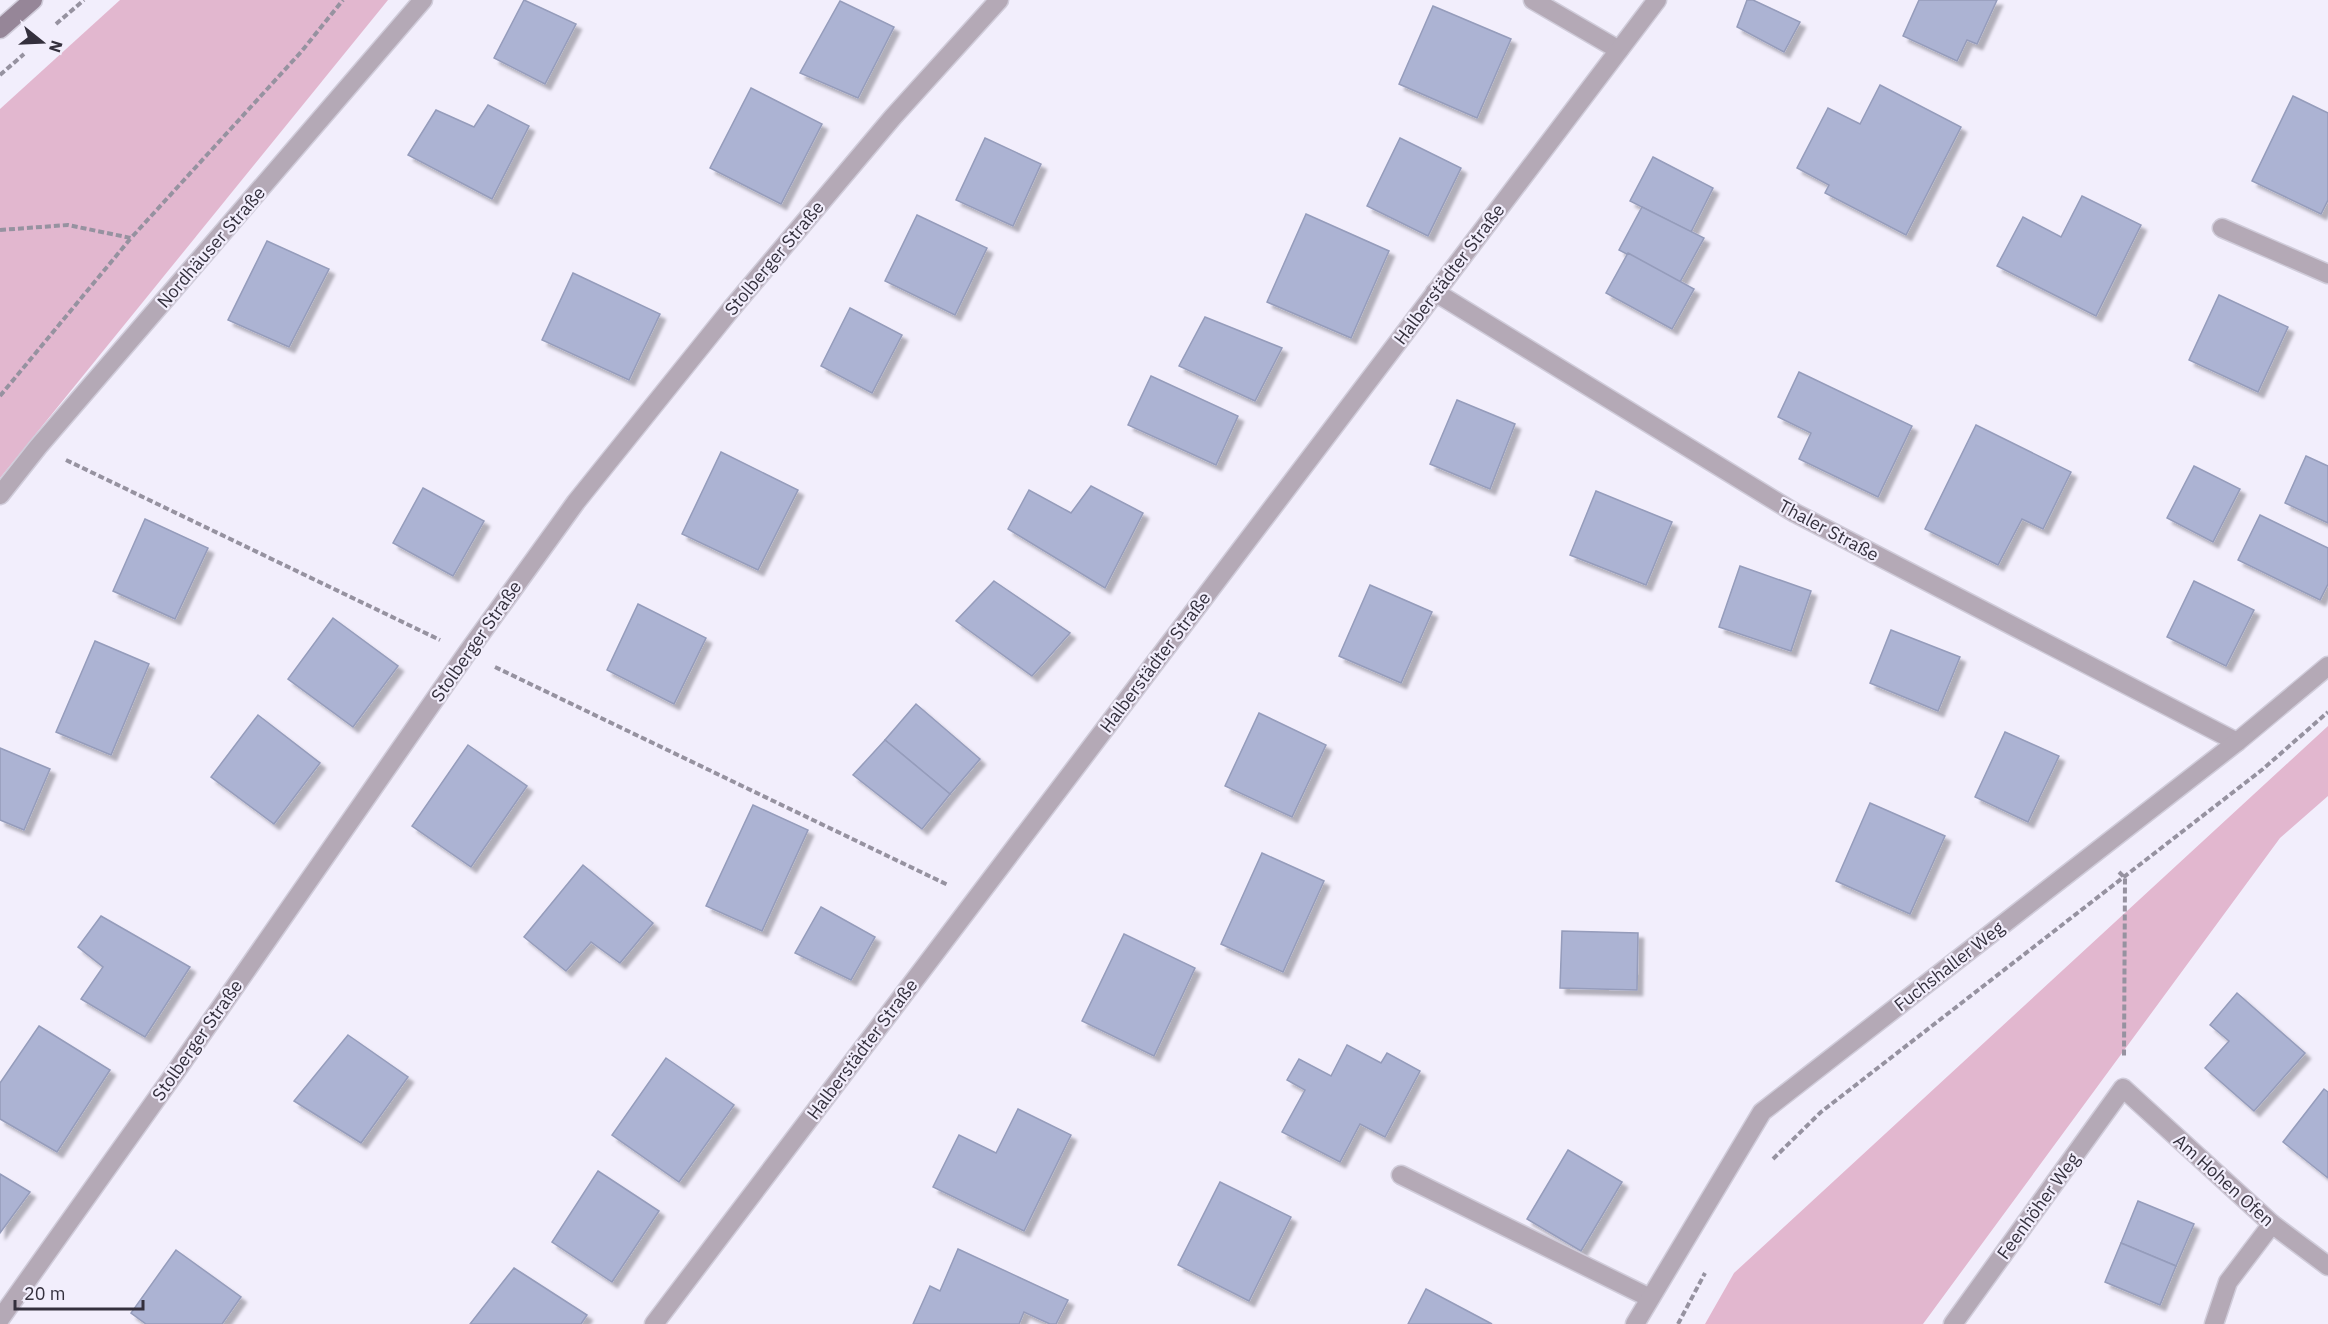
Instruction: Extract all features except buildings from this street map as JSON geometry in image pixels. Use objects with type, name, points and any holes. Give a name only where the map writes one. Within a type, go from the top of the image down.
[{"type":"street","points":[[0,29],[33,0]]},
{"type":"street","name":"Nordhäuser Straße","points":[[0,495],[38,447],[423,0]]},
{"type":"street","name":"Stolberger Straße","points":[[0,1319],[177,1070],[467,653],[576,502],[732,308],[893,117],[999,0]]},
{"type":"street","points":[[1533,0],[1619,50]]},
{"type":"street","name":"Halberstädter Straße","points":[[654,1324],[1657,0]]},
{"type":"street","points":[[2222,228],[2328,274]]},
{"type":"street","name":"Thaler Straße","points":[[1435,292],[1795,513],[2237,742]]},
{"type":"street","name":"Fuchshaller Weg","points":[[1635,1324],[1762,1112],[2237,742],[2328,666]]},
{"type":"street","name":"Am Hohen Ofen","points":[[2123,1088],[2272,1224],[2328,1266]]},
{"type":"street","name":"Feenhöher Weg","points":[[1953,1324],[2123,1088]]},
{"type":"street","points":[[1401,1175],[1650,1298]]},
{"type":"street","points":[[2214,1324],[2228,1282],[2272,1224]]},
{"type":"path","points":[[0,396],[131,238],[301,52],[344,0]]},
{"type":"path","points":[[0,230],[68,225],[131,238]]},
{"type":"path","points":[[38,447],[976,898]]},
{"type":"path","points":[[1770,1162],[1821,1112],[2264,769],[2328,712]]},
{"type":"path","points":[[2097,850],[2125,878],[2123,1088]]},
{"type":"path","points":[[1678,1324],[1706,1273]]},
{"type":"shaded area","points":[[120,0],[388,0],[0,478],[0,109]]},
{"type":"shaded area","points":[[2328,726],[2328,796],[2280,838],[1923,1324],[1705,1324],[1734,1273]]}]
